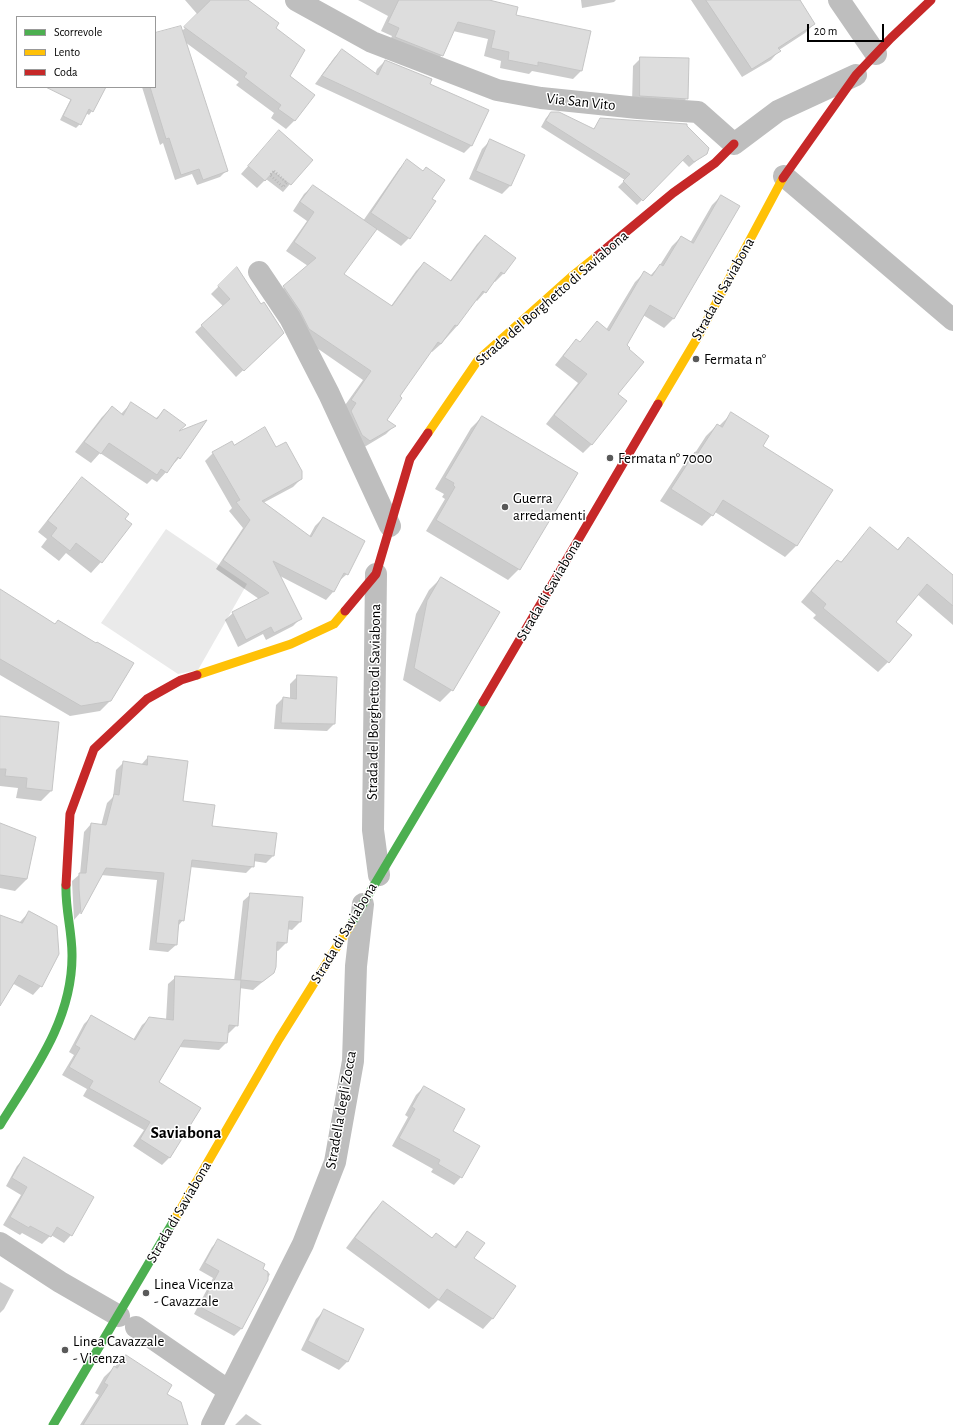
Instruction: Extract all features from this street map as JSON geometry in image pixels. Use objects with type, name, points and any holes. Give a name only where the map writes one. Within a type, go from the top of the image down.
[{"type":"street","name":"Via San Vito","points":[[296,0],[372,42],[497,90],[541,98],[638,108],[698,112],[734,144]]},
{"type":"street","points":[[839,0],[876,54]]},
{"type":"street","name":"Strada di Saviabona","points":[[53,1425],[128,1322],[280,1039],[363,904],[379,875],[412,824],[699,335],[784,176],[856,75],[931,0]]},
{"type":"street","points":[[734,144],[778,112],[856,75]]},
{"type":"street","name":"Strada del Borghetto di Saviabona","points":[[373,830],[376,574],[410,459],[478,360],[577,272],[673,193],[716,163],[734,144]]},
{"type":"street","points":[[784,176],[953,320]]},
{"type":"street","points":[[259,272],[290,318],[329,394],[390,526]]},
{"type":"street","name":"Strada del Borghetto di Saviabona","points":[[0,1125],[48,1048],[63,1012],[70,987],[72,954],[66,889],[70,814],[94,749],[147,699],[181,680],[291,644],[334,624],[376,574]]},
{"type":"street","name":"Strada di Saviabona","points":[[373,830],[379,875]]},
{"type":"street","name":"Stradella degli Zocca","points":[[212,1425],[303,1244],[335,1162],[352,1061],[356,966],[363,904]]},
{"type":"street","points":[[0,1243],[60,1282],[128,1322],[229,1391]]},
{"type":"path","points":[[274,171],[287,183],[283,187],[270,175],[274,171]]},
{"type":"shaded area","points":[[166,529],[247,584],[198,670],[178,674],[101,623]]},
{"type":"building","points":[[211,0],[248,0],[279,23],[276,28],[305,50],[290,76],[315,95],[295,121],[278,109],[281,105],[244,77],[247,73],[184,27]]},
{"type":"building","points":[[399,0],[489,0],[518,7],[516,15],[591,31],[582,71],[538,62],[538,66],[508,60],[509,52],[491,48],[495,31],[458,22],[443,56],[395,37],[399,28],[388,23]]},
{"type":"building","points":[[706,0],[800,0],[815,24],[778,48],[781,51],[752,69]]},
{"type":"building","points":[[181,26],[228,171],[203,180],[199,169],[181,175],[169,138],[166,139],[150,88],[156,88],[156,33]]},
{"type":"building","points":[[342,49],[378,75],[385,60],[432,79],[430,84],[489,110],[472,146],[322,76]]},
{"type":"building","points":[[640,57],[689,58],[688,99],[640,96]]},
{"type":"building","points":[[48,88],[105,88],[93,112],[89,109],[81,125],[63,116],[71,100]]},
{"type":"building","points":[[551,112],[559,112],[594,129],[600,118],[687,124],[687,126],[709,148],[707,154],[694,162],[688,155],[643,201],[623,181],[630,174],[546,121]]},
{"type":"building","points":[[279,130],[313,160],[291,185],[273,172],[265,181],[248,166]]},
{"type":"building","points":[[490,139],[525,155],[511,186],[476,171]]},
{"type":"building","points":[[407,159],[423,171],[426,167],[445,180],[432,199],[436,201],[410,239],[371,213]]},
{"type":"building","points":[[313,185],[377,229],[344,274],[392,306],[424,262],[451,281],[485,235],[516,258],[504,274],[501,272],[486,293],[483,291],[457,326],[455,325],[441,344],[438,342],[400,396],[402,398],[387,420],[396,426],[370,441],[362,435],[351,411],[356,403],[351,400],[371,371],[309,329],[300,311],[283,286],[316,258],[294,242],[314,212],[300,202]]},
{"type":"building","points":[[721,195],[740,206],[674,319],[650,305],[627,345],[630,348],[629,349],[644,362],[618,394],[627,401],[592,445],[554,415],[587,374],[563,356],[576,339],[580,342],[597,321],[609,331],[644,271],[652,276],[660,264],[663,266],[681,236],[693,243]]},
{"type":"building","points":[[237,267],[261,304],[264,302],[284,333],[244,371],[201,325],[230,299],[218,286]]},
{"type":"building","points":[[131,402],[157,419],[164,409],[186,425],[179,431],[207,420],[180,459],[178,457],[167,473],[161,469],[157,475],[109,443],[101,454],[84,442],[112,406],[123,415]]},
{"type":"building","points":[[731,412],[769,436],[763,446],[833,490],[797,546],[723,500],[713,516],[671,489],[695,452],[698,453],[717,424],[722,427]]},
{"type":"building","name":"Guerra arredamenti","points":[[482,416],[578,473],[520,570],[436,520],[455,487],[453,485],[454,483],[445,478]]},
{"type":"building","points":[[265,427],[276,447],[286,442],[302,471],[302,479],[262,501],[311,537],[323,517],[365,541],[348,575],[344,573],[334,592],[273,561],[302,619],[274,633],[271,627],[246,640],[232,612],[269,593],[223,560],[250,520],[236,502],[240,500],[212,452],[232,441],[234,445]]},
{"type":"building","points":[[82,477],[129,514],[125,519],[132,524],[102,563],[76,543],[70,551],[51,536],[57,528],[48,521]]},
{"type":"building","points":[[870,527],[898,550],[908,537],[953,575],[953,606],[927,584],[896,622],[912,635],[889,663],[823,608],[826,604],[811,591],[837,560],[841,562]]},
{"type":"building","points":[[441,577],[500,612],[453,691],[414,668],[427,601]]},
{"type":"building","points":[[0,589],[55,624],[58,620],[96,643],[97,642],[134,663],[111,701],[81,706],[0,659]]},
{"type":"building","points":[[297,675],[337,677],[335,724],[281,723],[283,697],[296,699]]},
{"type":"building","points":[[0,716],[59,722],[52,791],[26,788],[27,778],[5,776],[6,769],[0,769]]},
{"type":"building","points":[[148,756],[188,761],[183,801],[215,805],[212,826],[277,833],[274,856],[255,854],[254,867],[192,860],[184,921],[179,920],[177,945],[156,943],[164,873],[106,868],[81,914],[79,873],[86,873],[91,823],[106,825],[114,794],[119,795],[123,761],[147,765]]},
{"type":"building","points":[[0,823],[36,837],[27,879],[0,875]]},
{"type":"building","points":[[250,893],[303,897],[301,922],[289,921],[287,943],[277,942],[276,967],[274,973],[262,982],[241,980]]},
{"type":"building","points":[[29,911],[57,926],[59,954],[42,987],[19,975],[0,1006],[0,915],[22,923]]},
{"type":"building","points":[[175,976],[241,980],[238,1026],[229,1025],[227,1043],[184,1040],[159,1082],[201,1108],[170,1158],[140,1139],[150,1122],[89,1088],[93,1081],[69,1067],[80,1048],[75,1045],[91,1015],[135,1040],[149,1017],[173,1020]]},
{"type":"building","points":[[424,1086],[465,1109],[453,1131],[480,1146],[462,1178],[438,1164],[440,1160],[399,1138],[415,1109],[412,1107]]},
{"type":"building","points":[[24,1157],[94,1197],[72,1236],[57,1227],[51,1237],[30,1226],[29,1228],[10,1217],[27,1187],[12,1178]]},
{"type":"building","points":[[383,1201],[432,1238],[436,1233],[456,1248],[467,1231],[485,1243],[474,1258],[516,1286],[493,1319],[447,1289],[439,1300],[355,1238]]},
{"type":"building","points":[[218,1239],[265,1264],[263,1269],[268,1272],[268,1280],[242,1329],[200,1307],[219,1271],[205,1263]]},
{"type":"building","points":[[324,1309],[364,1329],[348,1362],[308,1341]]},
{"type":"building","points":[[126,1355],[172,1385],[167,1394],[181,1402],[188,1425],[83,1425],[108,1385],[104,1383],[114,1366],[117,1368]]},
{"type":"traffic: fast","points":[[351,924],[483,702]]},
{"type":"traffic: fast","points":[[0,1125],[38,1065],[49,1044],[66,1001],[71,978],[72,954],[66,885]]},
{"type":"traffic: fast","points":[[53,1425],[176,1217]]},
{"type":"traffic: slow","points":[[658,404],[699,335],[783,178]]},
{"type":"traffic: slow","points":[[428,433],[478,360],[571,277],[597,256]]},
{"type":"traffic: slow","points":[[197,675],[291,644],[334,624],[345,611]]},
{"type":"traffic: slow","points":[[176,1217],[279,1039],[351,924]]},
{"type":"traffic: jam","points":[[783,178],[856,75],[891,38],[931,0]]},
{"type":"traffic: jam","points":[[597,256],[673,193],[715,163],[734,144]]},
{"type":"traffic: jam","points":[[483,702],[658,404]]},
{"type":"traffic: jam","points":[[345,611],[376,574],[410,459],[428,433]]},
{"type":"traffic: jam","points":[[66,885],[70,814],[94,749],[147,699],[181,680],[197,675]]},
{"type":"place","name":"Fermata n°","points":[[696,359]]},
{"type":"place","name":"Fermata n° 7000","points":[[610,458]]},
{"type":"place","name":"Guerra arredamenti","points":[[505,507]]},
{"type":"place","name":"Linea Vicenza - Cavazzale","points":[[146,1293]]},
{"type":"place","name":"Linea Cavazzale - Vicenza","points":[[65,1350]]},
{"type":"district","name":"Saviabona","points":[[186,1133]]}]
